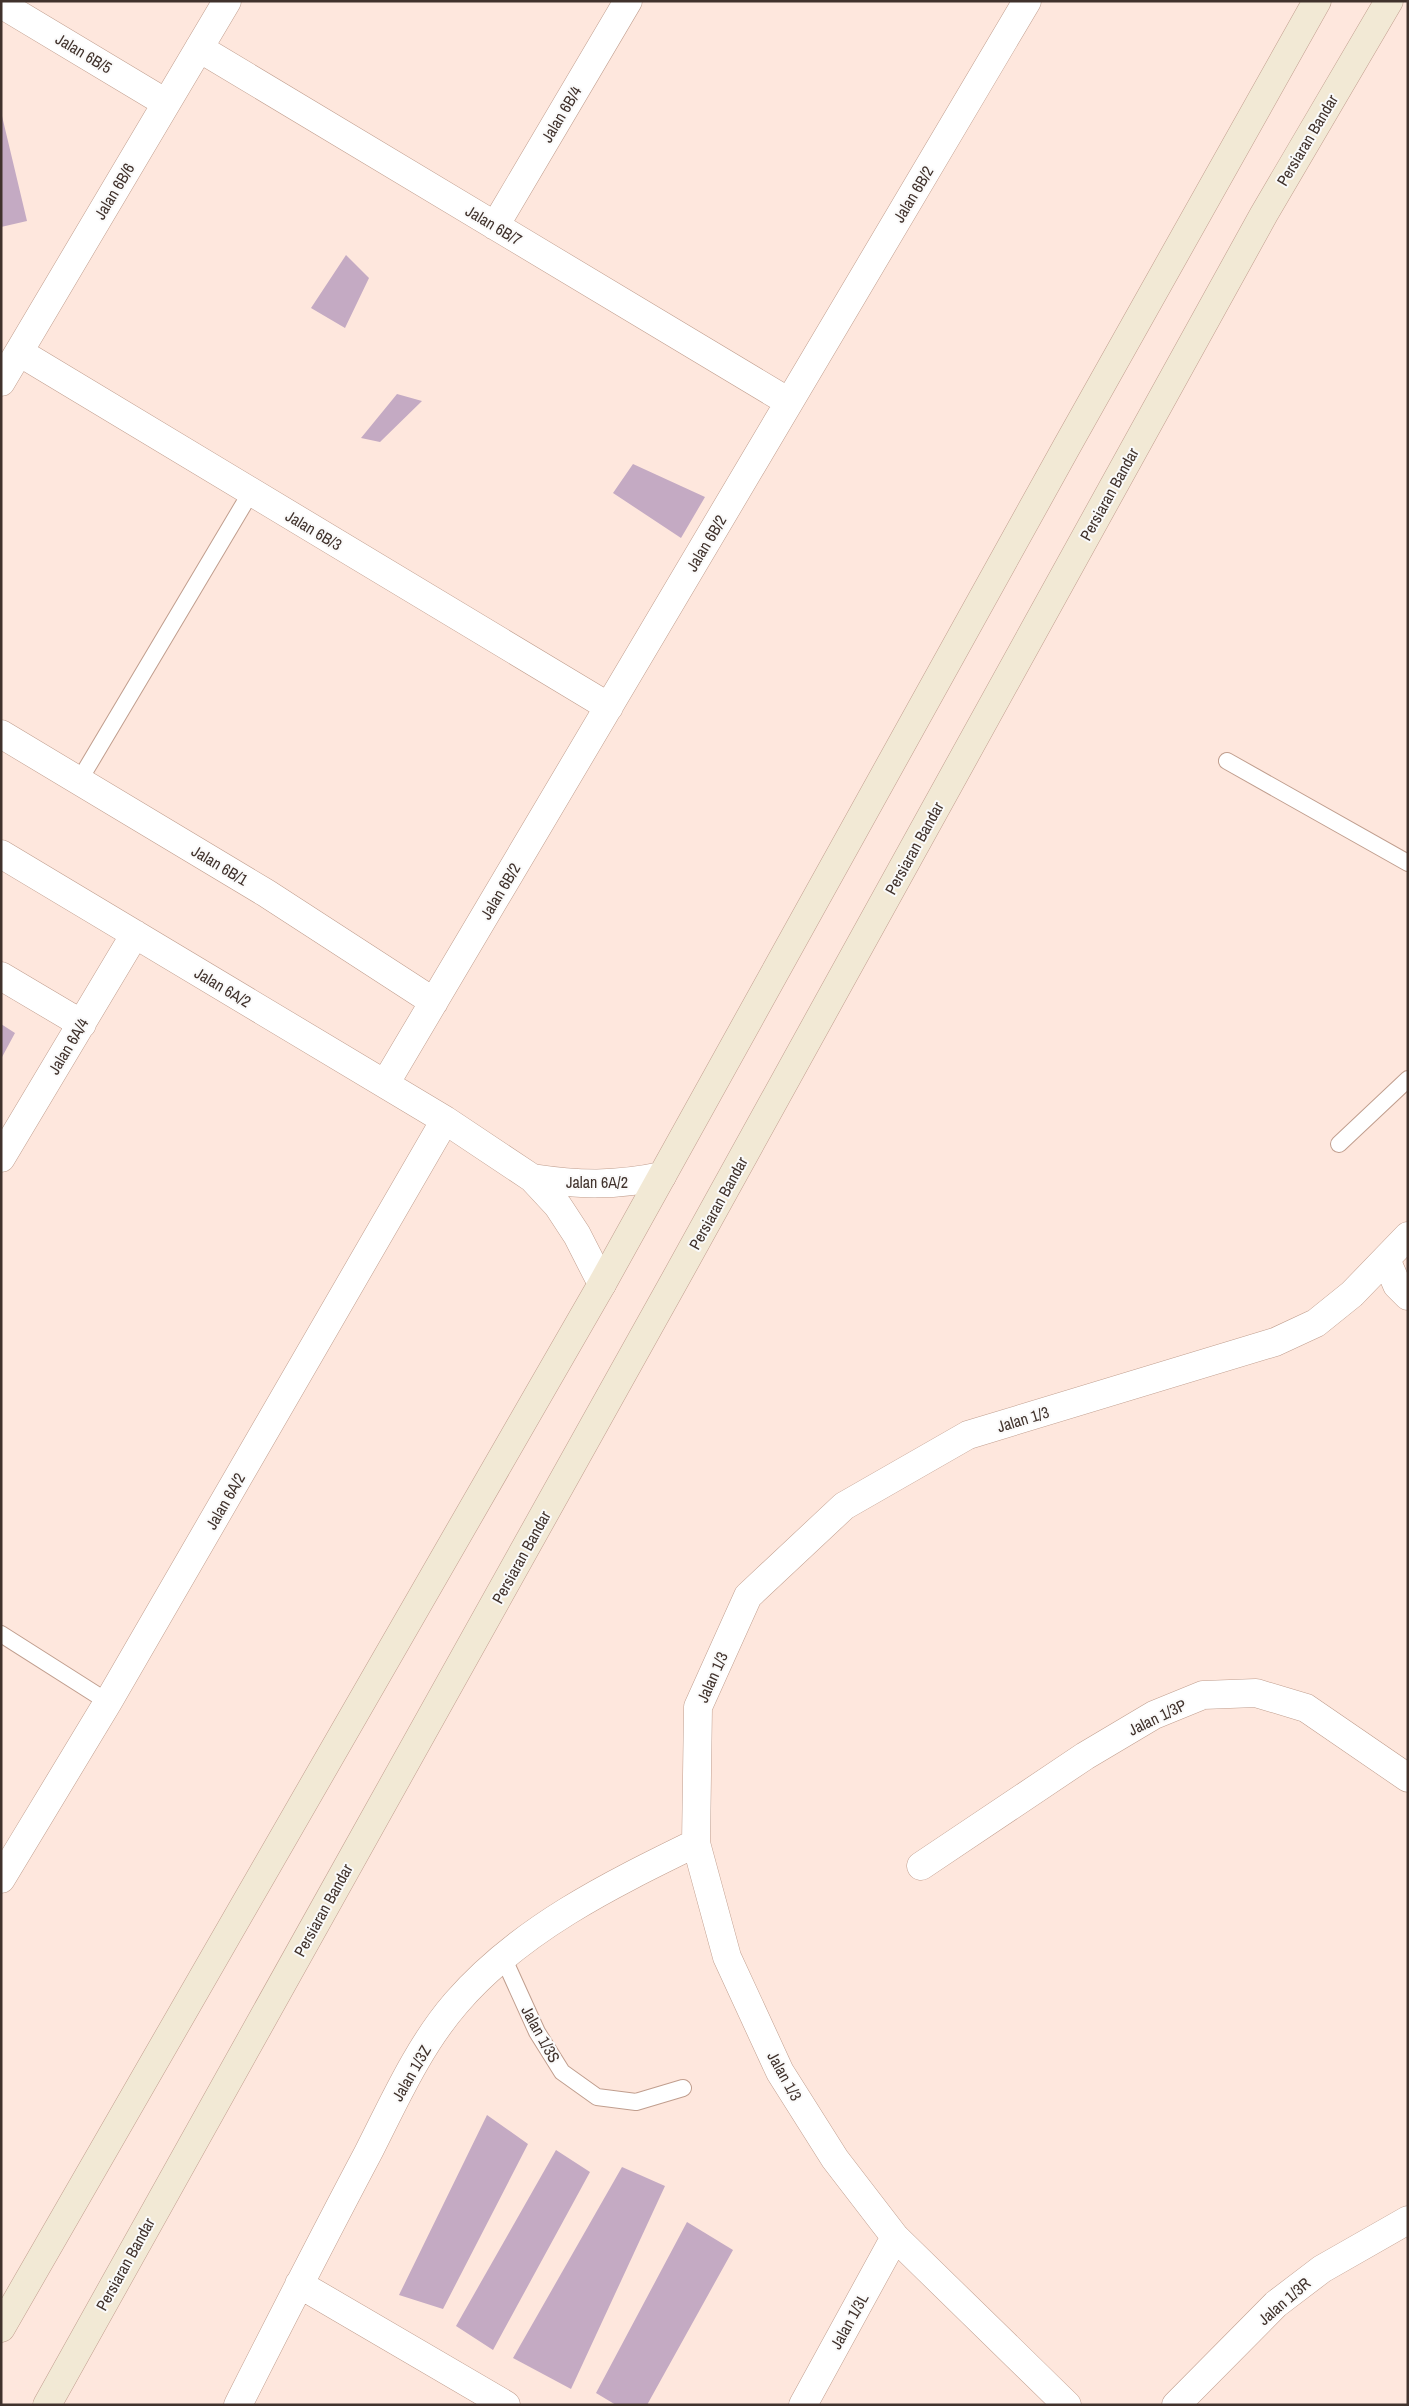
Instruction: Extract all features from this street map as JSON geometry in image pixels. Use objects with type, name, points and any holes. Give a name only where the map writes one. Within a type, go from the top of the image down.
[{"type":"main road","points":[[1,2328],[602,1284],[1317,1]]},
{"type":"main road","name":"Persiaran Bandar","points":[[46,2405],[676,1278],[1264,214],[1389,1]]},
{"type":"street","name":"Jalan 6B/6","points":[[1,382],[227,1]]},
{"type":"street","name":"Jalan 6B/4","points":[[495,226],[628,1]]},
{"type":"street","name":"Jalan 6B/2","points":[[385,1084],[1027,1]]},
{"type":"street","name":"Jalan 6B/5","points":[[1,4],[166,103]]},
{"type":"street","name":"Jalan 6B/7","points":[[199,48],[789,402]]},
{"type":"street","name":"Jalan 6B/3","points":[[19,352],[609,707]]},
{"type":"street","name":"Jalan 6B/1","points":[[1,734],[266,892],[434,1002]]},
{"type":"street","name":"Jalan 6A/2","points":[[1,854],[445,1120],[532,1178],[563,1214],[577,1235],[602,1284]]},
{"type":"street","name":"Jalan 6A/4","points":[[1,1158],[135,934]]},
{"type":"street","points":[[1,976],[82,1024]]},
{"type":"street","name":"Jalan 6A/2","points":[[1,1879],[108,1702],[445,1120]]},
{"type":"street","name":"Jalan 6A/2","points":[[532,1178],[574,1184],[609,1185],[630,1183],[662,1176]]},
{"type":"street","name":"Jalan 1/3","points":[[1067,2405],[895,2237],[835,2159],[780,2072],[727,1957],[696,1842],[698,1707],[748,1596],[844,1506],[968,1435],[1274,1342],[1308,1327],[1316,1323],[1352,1294],[1408,1236]]},
{"type":"street","points":[[1386,1259],[1397,1286],[1408,1296]]},
{"type":"street","name":"Jalan 1/3P","points":[[920,1866],[1085,1756],[1154,1715],[1203,1695],[1256,1692],[1306,1708],[1408,1778]]},
{"type":"street","name":"Jalan 1/3Z","points":[[238,2405],[418,2057],[456,2004],[503,1957],[548,1924],[609,1885],[696,1842]]},
{"type":"street","name":"Jalan 1/3R","points":[[1176,2405],[1276,2304],[1322,2269],[1408,2220]]},
{"type":"street","name":"Jalan 1/3L","points":[[803,2405],[895,2237]]},
{"type":"street","points":[[299,2284],[506,2405]]},
{"type":"lane","points":[[80,781],[251,492]]},
{"type":"lane","points":[[1227,761],[1408,863]]},
{"type":"lane","points":[[1339,1144],[1408,1079]]},
{"type":"lane","points":[[1,1634],[108,1702]]},
{"type":"lane","name":"Jalan 1/3S","points":[[503,1957],[537,2032],[562,2072],[597,2097],[636,2102],[684,2088]]},
{"type":"building","points":[[1,117],[27,221],[1,227]]},
{"type":"building","points":[[346,255],[369,278],[345,328],[311,308]]},
{"type":"building","points":[[397,394],[422,401],[380,442],[361,438]]},
{"type":"building","points":[[633,464],[705,497],[681,538],[613,493]]},
{"type":"building","points":[[1,1024],[15,1033],[1,1059]]},
{"type":"building","points":[[487,2115],[528,2144],[443,2309],[399,2295]]},
{"type":"building","points":[[556,2150],[590,2172],[493,2350],[456,2326]]},
{"type":"building","points":[[622,2167],[665,2186],[571,2389],[513,2358]]},
{"type":"building","points":[[687,2222],[733,2250],[647,2405],[616,2405],[596,2393]]}]
